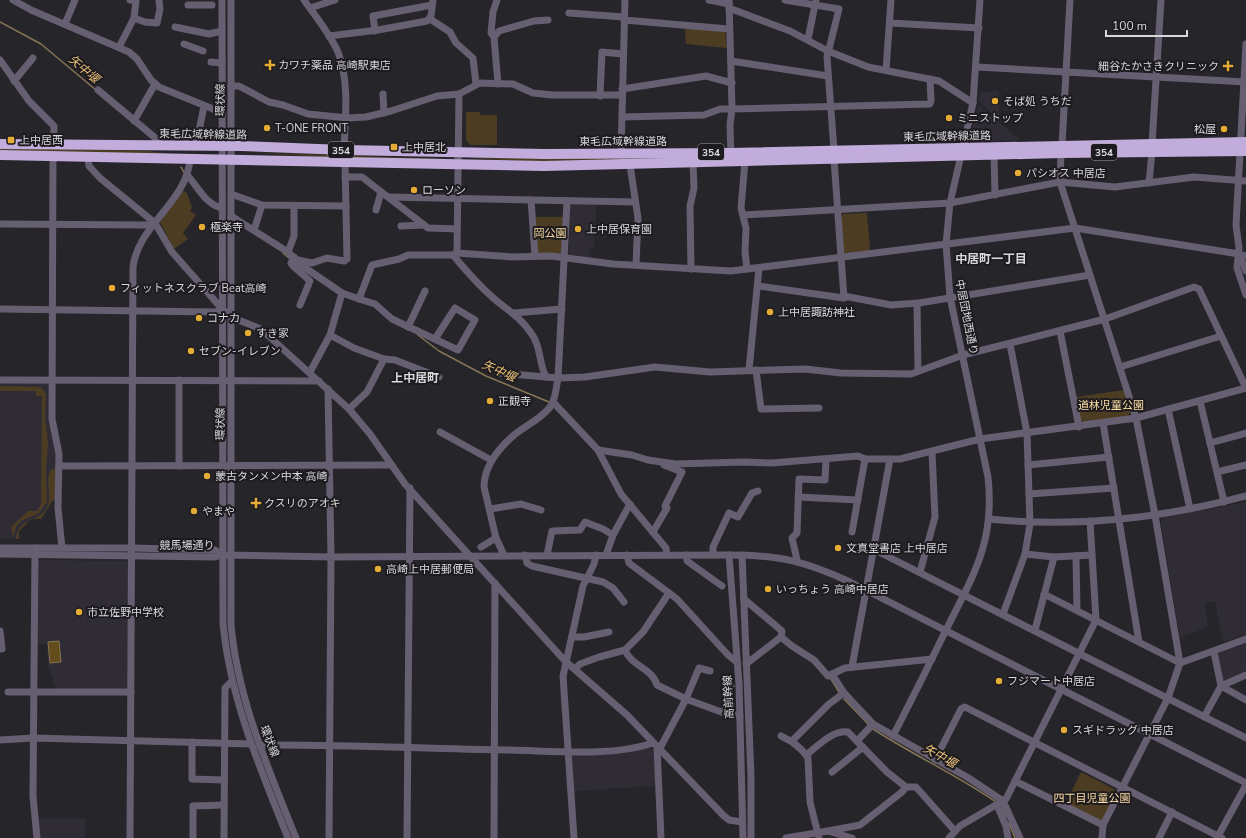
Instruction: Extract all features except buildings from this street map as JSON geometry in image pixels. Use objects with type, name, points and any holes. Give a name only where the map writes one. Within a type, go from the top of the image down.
[{"type":"highway","name":"東毛広域幹線道路","points":[[0,144],[157,145],[459,153],[621,153],[731,157],[1243,146]]},
{"type":"highway","name":"東毛広域幹線道路","points":[[963,152],[994,155],[1061,149]]},
{"type":"highway","name":"東毛広域幹線道路","points":[[0,155],[190,160],[630,165],[693,163],[731,157],[745,161],[834,154]]},
{"type":"street","points":[[12,0],[119,47],[137,59],[155,84],[166,91],[223,113]]},
{"type":"street","points":[[65,24],[75,0]]},
{"type":"street","points":[[119,47],[134,18],[134,0]]},
{"type":"street","points":[[134,18],[145,22],[157,23],[160,9],[159,0]]},
{"type":"street","name":"環状線","points":[[222,0],[223,113],[227,147]]},
{"type":"street","name":"環状線","points":[[231,0],[231,86],[222,208],[222,554],[224,623],[232,681],[240,712],[288,838]]},
{"type":"street","points":[[304,0],[329,36],[337,52],[344,75],[344,150]]},
{"type":"street","points":[[310,8],[334,0]]},
{"type":"street","points":[[497,0],[491,26],[491,33],[494,37],[498,84]]},
{"type":"street","points":[[621,153],[625,0]]},
{"type":"street","points":[[708,0],[729,4],[808,39],[828,51],[868,66],[939,81],[974,103]]},
{"type":"street","points":[[785,0],[816,2],[839,9],[828,51],[828,76],[844,296]]},
{"type":"street","points":[[886,70],[891,0]]},
{"type":"street","name":"中居団地西通り","points":[[893,736],[978,567],[989,519],[988,477],[950,297],[946,244],[950,203],[974,103],[980,0]]},
{"type":"street","points":[[1070,0],[1060,182],[1136,418],[1155,515],[1180,663],[1168,698],[1103,825],[1102,838]]},
{"type":"street","points":[[1149,183],[1161,0]]},
{"type":"street","points":[[808,39],[816,2]]},
{"type":"street","points":[[375,31],[373,16],[433,3],[430,19]]},
{"type":"street","points":[[729,4],[732,83],[732,109],[730,125],[731,157]]},
{"type":"street","points":[[188,5],[212,5]]},
{"type":"street","points":[[569,13],[729,29]]},
{"type":"street","points":[[329,36],[375,31],[430,19],[450,32],[456,43],[473,58],[476,84]]},
{"type":"street","points":[[494,37],[498,30],[534,21],[548,20]]},
{"type":"street","points":[[890,23],[979,28]]},
{"type":"street","points":[[175,27],[209,34],[222,31]]},
{"type":"street","points":[[184,44],[203,51]]},
{"type":"street","points":[[1246,44],[1243,146],[1237,180],[1236,226],[1246,271]]},
{"type":"street","points":[[600,96],[602,52],[623,54]]},
{"type":"street","points":[[14,81],[33,58]]},
{"type":"street","points":[[731,61],[828,76]]},
{"type":"street","points":[[1,62],[29,101],[54,126],[54,145]]},
{"type":"street","points":[[211,62],[222,63]]},
{"type":"street","points":[[977,67],[1245,82]]},
{"type":"street","points":[[231,86],[239,86],[268,102],[283,105],[308,114],[366,117],[384,113],[437,96],[459,94],[476,84],[513,84],[533,93],[600,96],[706,76],[732,83]]},
{"type":"street","points":[[622,117],[704,114],[720,109],[930,104],[930,79]]},
{"type":"street","points":[[134,121],[155,84]]},
{"type":"street","points":[[98,90],[153,136],[157,140],[157,145]]},
{"type":"street","points":[[383,94],[384,113]]},
{"type":"street","points":[[459,94],[458,199],[455,254],[475,280],[514,313],[534,337],[540,364],[546,377]]},
{"type":"street","points":[[196,146],[204,106]]},
{"type":"street","points":[[994,155],[995,195]]},
{"type":"street","points":[[53,156],[52,419],[58,445],[58,508],[62,548]]},
{"type":"street","points":[[88,158],[89,166],[100,178],[155,223],[172,252],[223,310],[232,317],[261,329],[349,409],[370,434],[410,488],[565,661],[627,716],[729,820],[742,822]]},
{"type":"street","points":[[130,838],[131,466],[134,257],[138,247],[188,176],[190,160]]},
{"type":"street","name":"環状線","points":[[226,160],[231,194],[231,625],[236,666],[247,711],[296,838]]},
{"type":"street","points":[[293,258],[312,263],[327,258],[344,261],[347,259],[345,161]]},
{"type":"street","points":[[745,161],[741,208],[746,228],[745,252],[748,269]]},
{"type":"street","points":[[691,269],[690,206],[694,188],[693,163]]},
{"type":"street","points":[[630,165],[638,218],[636,265]]},
{"type":"street","points":[[188,176],[206,198],[216,207],[222,208]]},
{"type":"street","points":[[345,177],[362,177],[428,228],[457,229]]},
{"type":"street","points":[[743,215],[950,203],[1060,182],[1115,186],[1194,177],[1246,181]]},
{"type":"street","points":[[376,210],[382,192]]},
{"type":"street","points":[[231,194],[262,205],[346,206]]},
{"type":"street","points":[[388,197],[635,202]]},
{"type":"street","points":[[531,200],[535,256]]},
{"type":"street","points":[[504,555],[496,538],[484,487],[484,478],[491,460],[514,435],[542,417],[553,402],[558,378],[567,201]]},
{"type":"street","points":[[254,230],[262,205]]},
{"type":"street","points":[[294,206],[293,258],[310,281],[300,305]]},
{"type":"street","points":[[231,216],[254,230],[293,258],[341,295],[375,304],[392,319],[458,350],[475,320],[455,308],[435,339]]},
{"type":"street","points":[[0,224],[149,225],[155,223]]},
{"type":"street","points":[[402,226],[424,225]]},
{"type":"street","points":[[359,299],[372,264],[413,254],[455,254],[512,257],[551,256],[636,265],[731,271],[1075,228],[1242,255]]},
{"type":"street","points":[[1242,255],[1237,268],[1238,276],[1246,295]]},
{"type":"street","points":[[759,268],[759,286],[752,370],[761,410],[820,408]]},
{"type":"street","points":[[759,286],[844,298],[844,296],[891,305],[917,303],[1090,275]]},
{"type":"street","points":[[499,374],[558,378],[602,375],[648,367],[710,372],[805,369],[841,373],[911,374],[963,355],[1105,319],[1194,287],[1199,289],[1246,388],[1136,418],[1103,424],[980,439],[900,459],[865,459],[858,456],[772,464],[744,462],[675,464],[654,461]]},
{"type":"street","points":[[408,327],[425,291]]},
{"type":"street","points":[[310,372],[330,335],[341,295]]},
{"type":"street","points":[[917,303],[918,372]]},
{"type":"street","points":[[0,309],[215,312],[223,310]]},
{"type":"street","points":[[514,313],[562,310]]},
{"type":"street","points":[[1060,331],[1079,427]]},
{"type":"street","points":[[330,335],[354,348],[384,360],[395,360],[439,377]]},
{"type":"street","points":[[1120,367],[1221,336]]},
{"type":"street","points":[[1003,614],[1025,554],[1030,524],[1027,433],[1010,344]]},
{"type":"street","points":[[349,409],[367,392],[384,360]]},
{"type":"street","points":[[0,380],[132,379],[319,381]]},
{"type":"street","points":[[179,380],[179,466]]},
{"type":"street","points":[[328,389],[331,557],[329,838]]},
{"type":"street","points":[[1200,401],[1224,502]]},
{"type":"street","points":[[553,402],[598,450],[618,490],[654,532],[666,548],[667,554]]},
{"type":"street","points":[[1168,409],[1190,509]]},
{"type":"street","points":[[1103,424],[1139,642]]},
{"type":"street","points":[[440,432],[491,460]]},
{"type":"street","points":[[1210,443],[1246,433]]},
{"type":"street","points":[[598,450],[632,455],[654,461],[682,472],[665,506],[667,508],[654,532]]},
{"type":"street","points":[[920,572],[935,517],[932,452]]},
{"type":"street","points":[[1028,465],[1109,457]]},
{"type":"street","points":[[852,532],[865,459]]},
{"type":"street","points":[[852,667],[890,459]]},
{"type":"street","points":[[797,560],[792,538],[796,533],[799,479],[825,480],[826,460]]},
{"type":"street","points":[[59,466],[392,465]]},
{"type":"street","points":[[1217,472],[1246,465]]},
{"type":"street","points":[[407,838],[408,556],[410,488]]},
{"type":"street","points":[[1029,494],[1114,488]]},
{"type":"street","points":[[713,555],[714,547],[729,513],[738,517],[752,493],[758,491]]},
{"type":"street","points":[[989,519],[1030,524],[1119,520],[1190,509],[1246,496]]},
{"type":"street","points":[[798,497],[858,500]]},
{"type":"street","points":[[490,509],[507,505],[521,504],[541,510]]},
{"type":"street","points":[[606,555],[613,535],[630,504]]},
{"type":"street","points":[[949,838],[960,826],[1000,803],[1015,781],[1096,620],[1090,521]]},
{"type":"street","points":[[547,555],[552,530],[580,530],[585,522],[603,529],[613,535]]},
{"type":"street","points":[[481,547],[496,538]]},
{"type":"street","name":"競馬場通り","points":[[0,548],[35,551],[131,552],[215,550],[222,554],[231,555],[331,557],[627,554],[742,555],[797,560],[822,569],[866,590],[1246,784]]},
{"type":"street","name":"競馬場通り","points":[[0,554],[62,548],[131,552]]},
{"type":"street","points":[[874,549],[1246,738]]},
{"type":"street","points":[[35,551],[33,796],[37,838]]},
{"type":"street","points":[[627,554],[628,563],[669,593],[694,616],[728,655],[737,662]]},
{"type":"street","points":[[1025,554],[1054,557],[1092,555]]},
{"type":"street","points":[[525,555],[527,564],[532,566],[603,582],[613,588],[624,602]]},
{"type":"street","points":[[574,838],[563,676],[565,661],[572,637],[583,586],[594,564],[596,555]]},
{"type":"street","points":[[687,555],[687,561],[722,586]]},
{"type":"street","name":"高前幹線","points":[[729,555],[740,716],[743,838]]},
{"type":"street","name":"高前幹線","points":[[742,555],[751,768],[751,838]]},
{"type":"street","points":[[1076,556],[1077,610]]},
{"type":"street","points":[[1035,630],[1054,557]]},
{"type":"street","points":[[494,838],[495,583]]},
{"type":"street","points":[[575,669],[580,664],[625,650],[643,632],[669,593]]},
{"type":"street","points":[[1044,594],[1180,663],[1214,652],[1246,639]]},
{"type":"street","points":[[744,599],[782,631],[781,636],[746,664]]},
{"type":"street","points":[[0,631],[2,649],[0,650]]},
{"type":"street","points":[[572,637],[584,637],[609,632]]},
{"type":"street","points":[[781,636],[792,646],[814,660],[825,675],[828,676],[852,667],[932,659]]},
{"type":"street","points":[[625,650],[633,661],[653,675],[657,685],[686,699],[724,713],[740,716]]},
{"type":"street","points":[[1214,652],[1221,686],[1246,700]]},
{"type":"street","points":[[661,838],[656,747],[686,699],[699,668],[710,671]]},
{"type":"street","points":[[832,674],[844,693],[874,724],[967,777],[1000,803],[1020,838]]},
{"type":"street","points":[[1204,717],[1221,686],[1246,676]]},
{"type":"street","points":[[224,838],[225,688],[232,681]]},
{"type":"street","points":[[724,713],[731,686]]},
{"type":"street","points":[[8,692],[131,692]]},
{"type":"street","points":[[792,741],[829,704],[844,693]]},
{"type":"street","points":[[935,760],[961,709],[965,707],[1219,837],[1246,784]]},
{"type":"street","points":[[832,772],[860,744],[874,724]]},
{"type":"street","points":[[806,755],[840,732],[848,732],[887,772],[906,787],[916,787],[955,831]]},
{"type":"street","points":[[782,736],[792,741],[806,755],[810,766],[810,802],[818,835]]},
{"type":"street","points":[[0,740],[33,738],[251,744]]},
{"type":"street","points":[[192,742],[192,779],[224,780]]},
{"type":"street","points":[[259,745],[329,744],[568,752],[656,747]]},
{"type":"street","points":[[1015,781],[1103,825]]},
{"type":"street","points":[[786,838],[818,835],[828,831],[860,825],[902,792],[906,787]]},
{"type":"street","points":[[1000,803],[1008,838]]},
{"type":"street","points":[[193,838],[193,806],[224,805]]},
{"type":"street","points":[[1158,838],[1172,812]]},
{"type":"street","points":[[828,831],[852,838]]},
{"type":"shaded area","points":[[999,91],[999,119],[979,102],[980,92]]},
{"type":"shaded area","points":[[978,105],[1020,140],[975,142],[970,136]]},
{"type":"shaded area","points":[[596,204],[594,249],[590,249],[590,259],[571,256],[569,254],[569,205]]},
{"type":"shaded area","points":[[49,381],[56,439],[57,500],[53,500],[41,519],[31,519],[19,531],[19,539],[0,539],[0,382]]},
{"type":"shaded area","points":[[1246,502],[1246,634],[1223,642],[1215,601],[1205,603],[1208,627],[1180,638],[1161,523],[1163,518]]},
{"type":"shaded area","points":[[38,560],[128,561],[129,691],[56,690],[48,665],[47,644],[37,644]]},
{"type":"shaded area","points":[[59,641],[61,662],[50,663],[48,642]]},
{"type":"shaded area","points":[[1246,643],[1246,673],[1225,682],[1222,681],[1218,653]]},
{"type":"shaded area","points":[[645,747],[654,749],[656,786],[574,791],[572,754]]},
{"type":"shaded area","points":[[38,819],[85,819],[85,838],[40,838]]},
{"type":"green space","points":[[685,28],[725,31],[727,48],[686,44]]},
{"type":"green space","points":[[466,112],[480,112],[480,115],[497,115],[497,145],[471,145],[466,140]]},
{"type":"green space","points":[[0,147],[147,151],[172,154],[0,151]]},
{"type":"green space","points":[[243,152],[445,159],[445,160],[344,158]]},
{"type":"green space","points":[[472,157],[721,159],[536,162]]},
{"type":"green space","points":[[183,191],[187,193],[192,208],[190,211],[196,215],[183,233],[188,239],[174,249],[160,222]]},
{"type":"green space","points":[[844,214],[867,214],[870,248],[868,252],[846,254],[843,251],[840,217]]},
{"type":"green space","name":"岡公園","points":[[534,217],[564,217],[564,255],[538,253]]},
{"type":"green space","points":[[0,386],[40,387],[46,393],[45,418],[48,443],[46,470],[47,502],[39,513],[21,521],[16,527],[13,537],[11,527],[28,511],[37,511],[41,504],[42,396],[36,396],[36,391],[0,391]]},
{"type":"green space","name":"道林児童公園","points":[[1124,390],[1131,411],[1128,416],[1085,422],[1080,420],[1076,397]]},
{"type":"green space","points":[[52,469],[58,469],[57,500],[53,500],[41,519],[33,519],[38,517],[46,509],[49,499],[49,473]]},
{"type":"green space","points":[[29,521],[19,531],[19,539],[16,539],[17,532],[20,527]]},
{"type":"green space","name":"四丁目児童公園","points":[[1081,772],[1114,789],[1116,793],[1102,820],[1097,821],[1065,805]]},
{"type":"waterway","name":"矢中堰","points":[[0,22],[41,44],[96,90]]},
{"type":"waterway","name":"矢中堰","points":[[181,167],[185,174]]},
{"type":"waterway","name":"矢中堰","points":[[283,253],[289,258]]},
{"type":"waterway","name":"矢中堰","points":[[418,335],[439,351],[486,376],[549,402]]},
{"type":"waterway","name":"矢中堰","points":[[831,679],[839,692]]},
{"type":"waterway","name":"矢中堰","points":[[844,699],[869,725]]},
{"type":"waterway","name":"矢中堰","points":[[873,729],[996,802]]},
{"type":"waterway","name":"矢中堰","points":[[1002,809],[1006,816]]},
{"type":"waterway","name":"矢中堰","points":[[1009,823],[1015,838]]},
{"type":"place","name":"カワチ薬品 高崎駅東店","points":[[270,65]]},
{"type":"place","name":"細谷たかさきクリニック","points":[[1228,66]]},
{"type":"place","name":"そば処 うちだ","points":[[995,101]]},
{"type":"place","name":"ミニストップ","points":[[949,118]]},
{"type":"place","name":"T-ONE FRONT","points":[[267,128]]},
{"type":"place","name":"松屋","points":[[1224,129]]},
{"type":"place","name":"上中居西","points":[[11,140]]},
{"type":"place","name":"上中居北","points":[[394,147]]},
{"type":"place","name":"パシオス 中居店","points":[[1018,173]]},
{"type":"place","name":"ローソン","points":[[414,190]]},
{"type":"place","name":"極楽寺","points":[[202,227]]},
{"type":"place","name":"上中居保育園","points":[[578,229]]},
{"type":"place","name":"フィットネスクラブ Beat高崎","points":[[112,288]]},
{"type":"place","name":"上中居諏訪神社","points":[[770,312]]},
{"type":"place","name":"コナカ","points":[[199,318]]},
{"type":"place","name":"すき家","points":[[248,333]]},
{"type":"place","name":"セブン-イレブン","points":[[191,351]]},
{"type":"place","name":"正観寺","points":[[490,401]]},
{"type":"place","name":"蒙古タンメン中本 高崎","points":[[207,476]]},
{"type":"place","name":"クスリのアオキ","points":[[256,503]]},
{"type":"place","name":"やまや","points":[[194,511]]},
{"type":"place","name":"文真堂書店 上中居店","points":[[838,548]]},
{"type":"place","name":"高崎上中居郵便局","points":[[378,569]]},
{"type":"place","name":"いっちょう 高崎中居店","points":[[768,589]]},
{"type":"place","name":"市立佐野中学校","points":[[79,612]]},
{"type":"place","name":"フジマート中居店","points":[[999,681]]},
{"type":"place","name":"スギドラッグ 中居店","points":[[1064,730]]},
{"type":"district","name":"中居町一丁目","points":[[991,259]]},
{"type":"district","name":"上中居町","points":[[415,378]]}]
